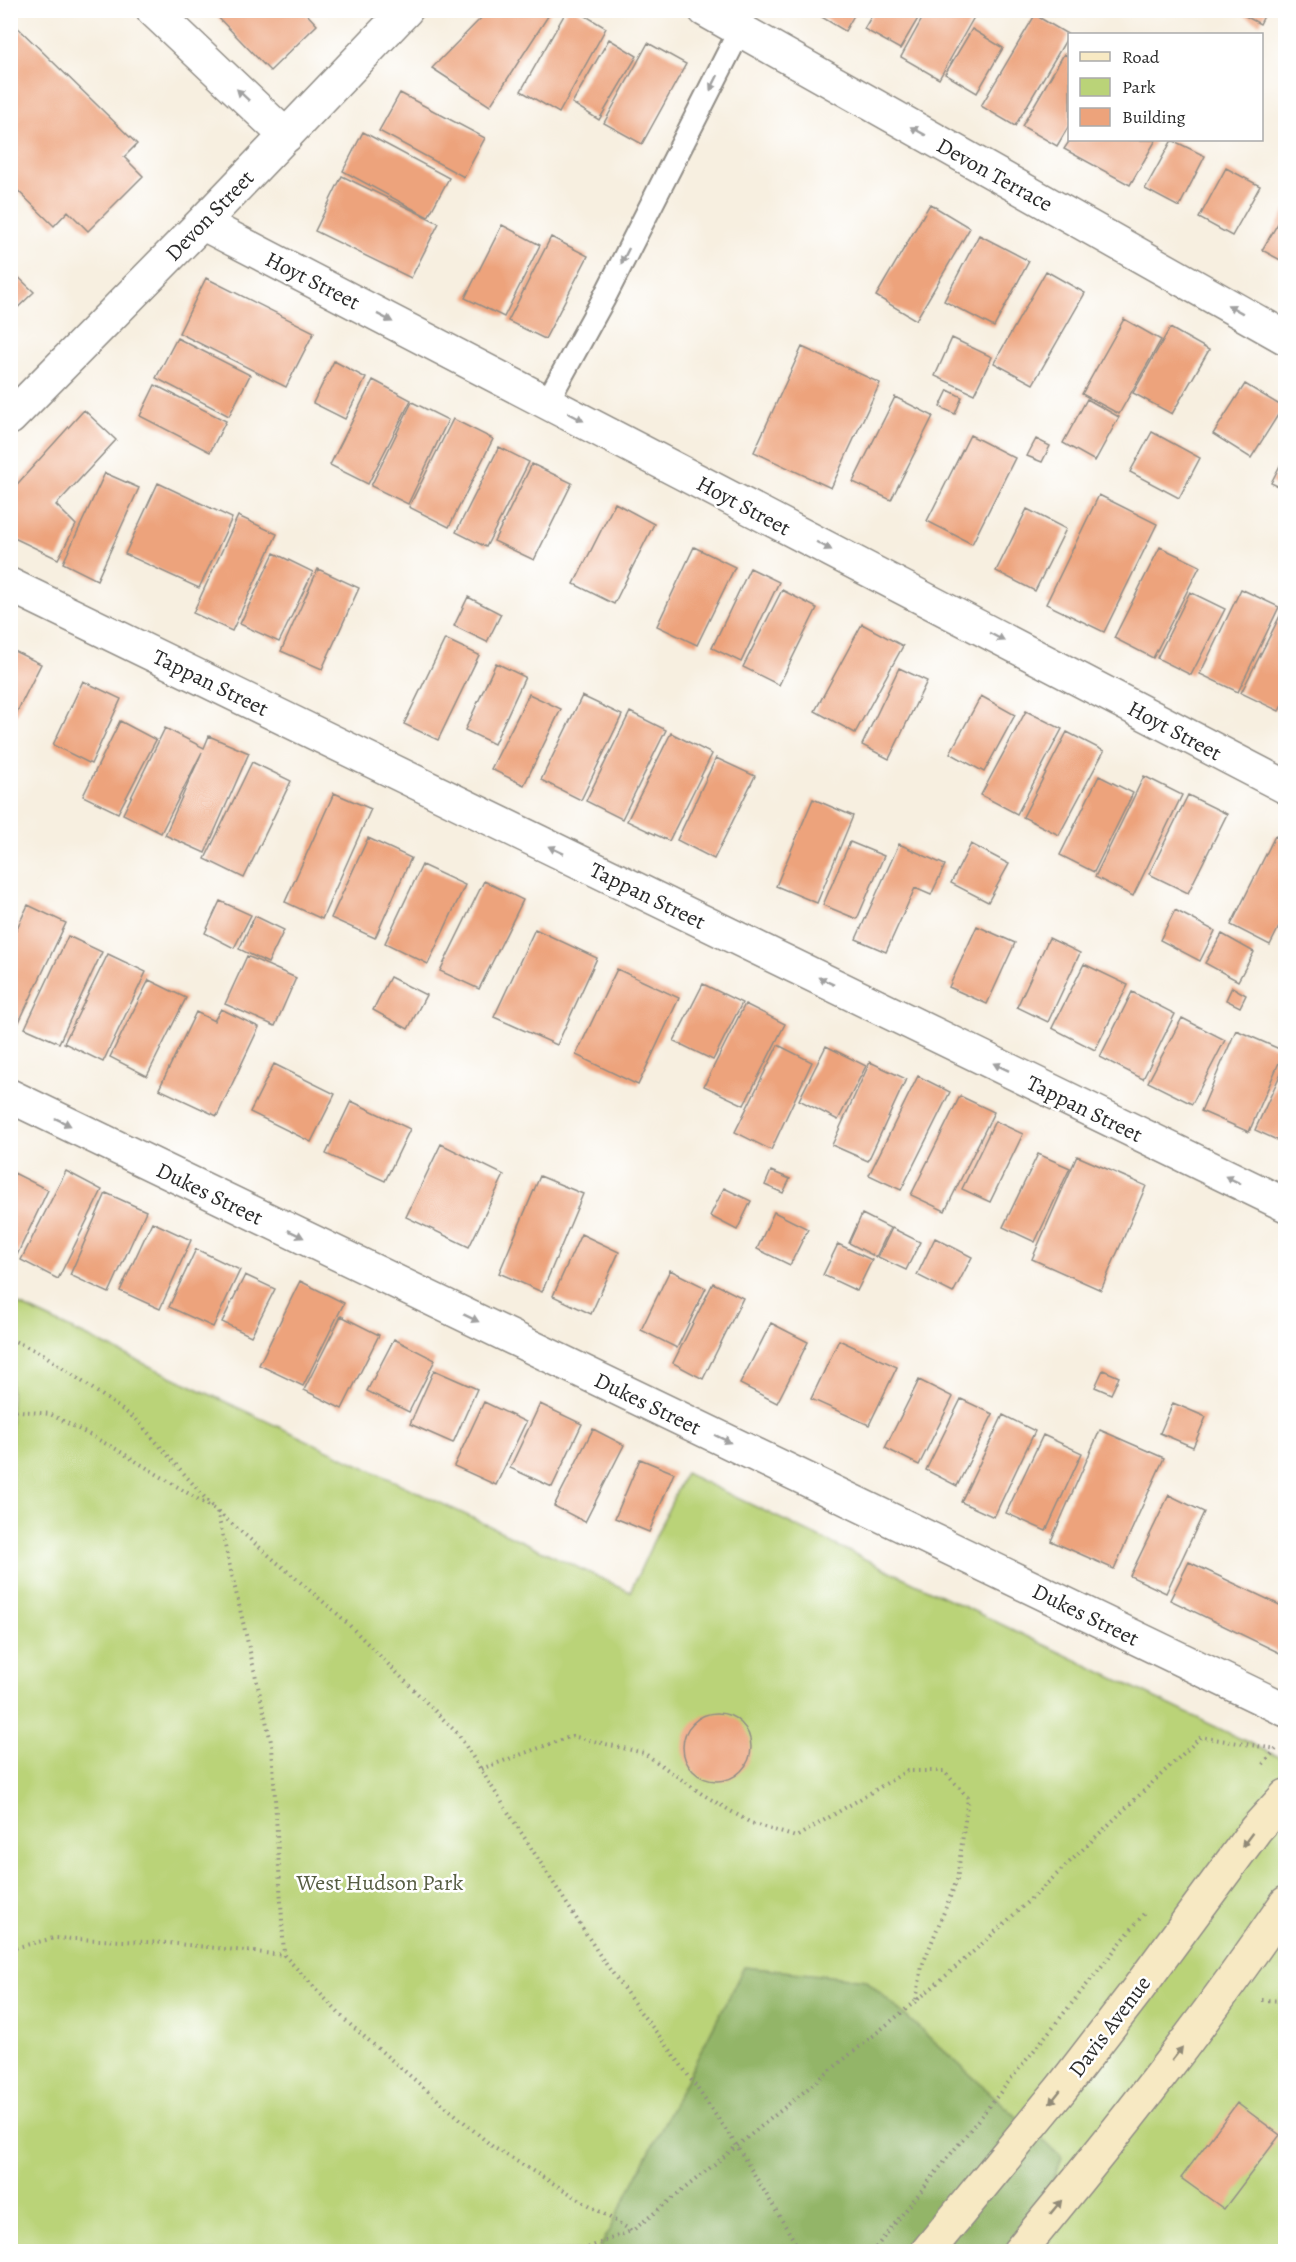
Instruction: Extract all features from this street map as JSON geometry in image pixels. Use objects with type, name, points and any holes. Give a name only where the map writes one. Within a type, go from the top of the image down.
[{"type":"street","points":[[153,10],[286,136]]},
{"type":"street","name":"Devon Street","points":[[10,418],[202,223],[406,10]]},
{"type":"street","name":"Devon Terrace","points":[[705,10],[1286,338]]},
{"type":"street","name":"Hoyt Street","points":[[202,223],[1286,787]]},
{"type":"street","name":"Tappan Street","points":[[10,585],[1286,1205]]},
{"type":"street","name":"Dukes Street","points":[[10,1096],[1286,1710]]},
{"type":"street","name":"Davis Avenue","points":[[927,2252],[1067,2081],[1256,1829],[1286,1796]]},
{"type":"street","points":[[1019,2252],[1192,2036],[1286,1903]]},
{"type":"lane","points":[[547,402],[603,300],[740,30]]},
{"type":"path","points":[[10,1339],[43,1354],[137,1420],[217,1511],[340,1617],[458,1734],[601,1957],[672,2052],[737,2146],[801,2252]]},
{"type":"path","points":[[10,1410],[50,1414],[116,1449],[217,1511],[272,1746],[284,1955],[346,2021],[493,2147],[632,2231]]},
{"type":"path","points":[[481,1769],[572,1736],[644,1753],[702,1794],[751,1823],[796,1837],[907,1771],[944,1771],[968,1798],[957,1880],[922,1966],[916,2001]]},
{"type":"path","points":[[577,2252],[632,2231],[961,1964],[1201,1737],[1276,1749],[1261,1767]]},
{"type":"path","points":[[872,2252],[1149,1907]]},
{"type":"path","points":[[10,1949],[54,1938],[168,1943],[284,1955]]},
{"type":"path","points":[[1253,2000],[1286,2001]]},
{"type":"green space","name":"West Hudson Park","points":[[11,1301],[630,1592],[685,1473],[1285,1760],[1285,2251],[11,2252]]},
{"type":"green space","points":[[744,1967],[866,1980],[1062,2158],[1026,2251],[598,2252]]},
{"type":"building","points":[[211,10],[303,10],[317,25],[270,71]]},
{"type":"building","points":[[489,10],[552,10],[490,106],[432,68]]},
{"type":"building","points":[[567,10],[576,10],[606,28],[559,113],[521,91]]},
{"type":"building","points":[[810,10],[857,10],[845,31]]},
{"type":"building","points":[[875,10],[923,10],[900,49],[864,29]]},
{"type":"building","points":[[927,10],[978,10],[939,79],[901,57]]},
{"type":"building","points":[[1234,10],[1267,10],[1260,24]]},
{"type":"building","points":[[1035,15],[1068,34],[1015,126],[981,106]]},
{"type":"building","points":[[10,20],[137,144],[124,157],[143,176],[88,231],[68,211],[54,226],[10,183]]},
{"type":"building","points":[[972,29],[1003,48],[977,93],[945,74]]},
{"type":"building","points":[[609,39],[637,56],[599,120],[572,103]]},
{"type":"building","points":[[648,43],[686,64],[642,144],[604,123]]},
{"type":"building","points":[[1064,54],[1068,56],[1068,127],[1057,146],[1022,126]]},
{"type":"building","points":[[400,93],[485,138],[464,177],[379,131]]},
{"type":"building","points":[[363,132],[449,178],[428,217],[343,171]]},
{"type":"building","points":[[1069,141],[1155,141],[1130,185],[1064,149]]},
{"type":"building","points":[[1171,141],[1205,156],[1179,207],[1145,189]]},
{"type":"building","points":[[1226,168],[1260,186],[1232,236],[1199,218]]},
{"type":"building","points":[[342,176],[439,223],[411,278],[315,231]]},
{"type":"building","points":[[930,204],[970,228],[916,320],[876,296]]},
{"type":"building","points":[[1286,210],[1286,263],[1262,250]]},
{"type":"building","points":[[502,225],[540,245],[504,317],[465,298]]},
{"type":"building","points":[[979,235],[1029,261],[994,327],[944,301]]},
{"type":"building","points":[[551,237],[588,256],[545,339],[508,321]]},
{"type":"building","points":[[10,269],[34,292],[10,315]]},
{"type":"building","points":[[1046,271],[1085,293],[1033,384],[994,363]]},
{"type":"building","points":[[206,278],[314,332],[286,387],[179,333]]},
{"type":"building","points":[[1124,319],[1161,340],[1119,414],[1082,394]]},
{"type":"building","points":[[1170,328],[1209,350],[1172,414],[1133,393]]},
{"type":"building","points":[[177,338],[250,375],[229,416],[156,378]]},
{"type":"building","points":[[952,338],[992,357],[974,394],[935,376]]},
{"type":"building","points":[[802,347],[880,383],[831,488],[754,452]]},
{"type":"building","points":[[334,361],[366,378],[345,419],[313,403]]},
{"type":"building","points":[[373,380],[411,400],[368,484],[330,465]]},
{"type":"building","points":[[1245,384],[1283,407],[1251,458],[1213,434]]},
{"type":"building","points":[[155,385],[226,421],[210,452],[140,416]]},
{"type":"building","points":[[948,390],[962,397],[955,414],[940,407]]},
{"type":"building","points":[[895,397],[933,416],[891,500],[853,482]]},
{"type":"building","points":[[1087,399],[1119,417],[1095,461],[1063,443]]},
{"type":"building","points":[[412,402],[448,420],[408,504],[371,486]]},
{"type":"building","points":[[84,410],[116,440],[56,505],[76,525],[58,559],[10,536],[10,492]]},
{"type":"building","points":[[453,419],[493,439],[449,527],[409,507]]},
{"type":"building","points":[[1152,432],[1200,458],[1179,498],[1130,472]]},
{"type":"building","points":[[970,435],[1015,458],[972,544],[927,521]]},
{"type":"building","points":[[1036,439],[1050,446],[1042,462],[1027,456]]},
{"type":"building","points":[[499,447],[529,462],[486,547],[456,532]]},
{"type":"building","points":[[1286,454],[1286,490],[1271,483]]},
{"type":"building","points":[[532,464],[572,483],[534,560],[494,541]]},
{"type":"building","points":[[105,473],[139,488],[97,580],[63,563]]},
{"type":"building","points":[[158,483],[232,518],[199,588],[125,554]]},
{"type":"building","points":[[1099,495],[1157,524],[1104,632],[1046,604]]},
{"type":"building","points":[[615,503],[654,524],[614,604],[574,584]]},
{"type":"building","points":[[1027,509],[1066,529],[1035,591],[996,571]]},
{"type":"building","points":[[238,516],[277,534],[232,631],[193,613]]},
{"type":"building","points":[[694,547],[735,567],[697,645],[657,626]]},
{"type":"building","points":[[1160,547],[1200,566],[1153,658],[1114,638]]},
{"type":"building","points":[[274,553],[313,572],[279,642],[240,624]]},
{"type":"building","points":[[750,568],[779,582],[741,662],[712,648]]},
{"type":"building","points":[[318,569],[359,588],[322,669],[281,651]]},
{"type":"building","points":[[1241,589],[1279,607],[1238,692],[1200,674]]},
{"type":"building","points":[[782,590],[817,608],[779,685],[743,667]]},
{"type":"building","points":[[1190,592],[1225,609],[1191,675],[1157,658]]},
{"type":"building","points":[[468,597],[501,614],[487,642],[454,626]]},
{"type":"building","points":[[1283,610],[1286,611],[1286,698],[1279,711],[1241,693]]},
{"type":"building","points":[[862,624],[903,646],[855,733],[815,711]]},
{"type":"building","points":[[445,639],[479,655],[438,740],[404,724]]},
{"type":"building","points":[[10,649],[41,664],[10,726]]},
{"type":"building","points":[[496,663],[525,677],[494,744],[465,730]]},
{"type":"building","points":[[899,668],[927,681],[889,759],[862,745]]},
{"type":"building","points":[[83,681],[121,699],[91,764],[53,745]]},
{"type":"building","points":[[529,694],[561,709],[524,785],[491,769]]},
{"type":"building","points":[[582,696],[622,715],[581,800],[541,780]]},
{"type":"building","points":[[981,696],[1015,715],[984,772],[950,753]]},
{"type":"building","points":[[1026,711],[1062,729],[1017,814],[981,795]]},
{"type":"building","points":[[630,712],[666,730],[622,819],[586,801]]},
{"type":"building","points":[[120,721],[156,740],[118,813],[83,796]]},
{"type":"building","points":[[165,728],[204,748],[209,736],[249,753],[205,853],[165,835],[202,752],[161,833],[123,814]]},
{"type":"building","points":[[1067,732],[1104,751],[1059,835],[1023,817]]},
{"type":"building","points":[[671,733],[712,754],[669,841],[627,821]]},
{"type":"building","points":[[716,758],[755,776],[714,859],[677,840]]},
{"type":"building","points":[[252,762],[291,781],[244,878],[205,859]]},
{"type":"building","points":[[1099,776],[1133,793],[1094,872],[1060,855]]},
{"type":"building","points":[[1144,776],[1182,795],[1133,896],[1095,877]]},
{"type":"building","points":[[334,793],[371,809],[322,919],[285,902]]},
{"type":"building","points":[[1188,795],[1227,814],[1188,893],[1149,874]]},
{"type":"building","points":[[813,799],[853,816],[817,903],[776,886]]},
{"type":"building","points":[[1275,836],[1286,842],[1286,913],[1270,945],[1231,925]]},
{"type":"building","points":[[368,838],[411,858],[375,938],[331,918]]},
{"type":"building","points":[[850,842],[884,856],[857,919],[823,905]]},
{"type":"building","points":[[899,844],[945,865],[931,895],[915,888],[886,952],[856,939]]},
{"type":"building","points":[[971,844],[1009,864],[988,902],[951,883]]},
{"type":"building","points":[[422,865],[465,885],[428,964],[385,943]]},
{"type":"building","points":[[484,881],[523,900],[479,989],[440,971]]},
{"type":"building","points":[[220,901],[251,915],[234,948],[205,933]]},
{"type":"building","points":[[28,905],[66,923],[18,1024],[10,1021],[10,943]]},
{"type":"building","points":[[1175,910],[1215,931],[1200,961],[1160,940]]},
{"type":"building","points":[[255,916],[284,930],[268,963],[239,949]]},
{"type":"building","points":[[977,926],[1015,943],[987,1004],[949,987]]},
{"type":"building","points":[[535,929],[597,958],[557,1045],[494,1017]]},
{"type":"building","points":[[1222,934],[1254,952],[1238,981],[1205,963]]},
{"type":"building","points":[[68,936],[102,952],[59,1043],[25,1028]]},
{"type":"building","points":[[1049,938],[1080,953],[1048,1022],[1017,1007]]},
{"type":"building","points":[[108,954],[146,972],[103,1062],[64,1043]]},
{"type":"building","points":[[247,956],[296,978],[275,1026],[225,1004]]},
{"type":"building","points":[[1084,964],[1128,985],[1095,1050],[1052,1028]]},
{"type":"building","points":[[617,969],[679,998],[638,1085],[576,1055]]},
{"type":"building","points":[[390,977],[426,995],[408,1029],[373,1010]]},
{"type":"building","points":[[149,980],[186,998],[147,1076],[110,1057]]},
{"type":"building","points":[[703,984],[742,1003],[713,1060],[674,1041]]},
{"type":"building","points":[[1232,987],[1246,995],[1240,1007],[1226,1000]]},
{"type":"building","points":[[1132,992],[1175,1014],[1143,1079],[1100,1057]]},
{"type":"building","points":[[745,1004],[785,1024],[744,1105],[704,1086]]},
{"type":"building","points":[[221,1009],[259,1027],[217,1116],[159,1089],[196,1012],[214,1021]]},
{"type":"building","points":[[1182,1018],[1225,1040],[1192,1104],[1148,1082]]},
{"type":"building","points":[[1236,1030],[1284,1051],[1249,1132],[1201,1111]]},
{"type":"building","points":[[778,1045],[812,1062],[771,1150],[735,1132]]},
{"type":"building","points":[[826,1046],[866,1066],[838,1120],[799,1100]]},
{"type":"building","points":[[870,1062],[906,1079],[868,1161],[832,1145]]},
{"type":"building","points":[[1286,1062],[1286,1144],[1255,1130]]},
{"type":"building","points":[[274,1064],[335,1094],[311,1142],[250,1112]]},
{"type":"building","points":[[918,1076],[950,1092],[901,1190],[869,1175]]},
{"type":"building","points":[[960,1096],[994,1112],[945,1211],[911,1195]]},
{"type":"building","points":[[351,1101],[410,1129],[385,1181],[326,1154]]},
{"type":"building","points":[[995,1121],[1023,1134],[990,1202],[962,1189]]},
{"type":"building","points":[[441,1144],[504,1175],[469,1247],[406,1217]]},
{"type":"building","points":[[1038,1154],[1070,1168],[1035,1242],[1003,1227]]},
{"type":"building","points":[[1077,1156],[1146,1186],[1101,1290],[1032,1259]]},
{"type":"building","points":[[66,1171],[102,1190],[58,1279],[21,1260]]},
{"type":"building","points":[[771,1171],[790,1179],[783,1193],[765,1185]]},
{"type":"building","points":[[14,1173],[48,1190],[16,1257],[10,1255],[10,1181]]},
{"type":"building","points":[[540,1176],[583,1194],[542,1292],[499,1273]]},
{"type":"building","points":[[724,1188],[751,1201],[737,1230],[710,1216]]},
{"type":"building","points":[[106,1193],[146,1211],[109,1293],[70,1275]]},
{"type":"building","points":[[774,1212],[808,1229],[790,1265],[757,1249]]},
{"type":"building","points":[[862,1214],[890,1228],[876,1257],[849,1243]]},
{"type":"building","points":[[152,1222],[191,1240],[160,1309],[120,1291]]},
{"type":"building","points":[[892,1228],[920,1242],[906,1270],[878,1257]]},
{"type":"building","points":[[581,1234],[619,1252],[591,1314],[553,1296]]},
{"type":"building","points":[[935,1238],[972,1257],[953,1293],[917,1275]]},
{"type":"building","points":[[838,1244],[872,1260],[857,1291],[823,1275]]},
{"type":"building","points":[[196,1249],[240,1270],[213,1327],[169,1307]]},
{"type":"building","points":[[670,1270],[706,1288],[677,1348],[641,1330]]},
{"type":"building","points":[[245,1275],[275,1289],[251,1336],[222,1322]]},
{"type":"building","points":[[300,1281],[344,1303],[303,1386],[259,1365]]},
{"type":"building","points":[[713,1283],[743,1298],[703,1379],[673,1363]]},
{"type":"building","points":[[341,1316],[379,1335],[342,1409],[304,1390]]},
{"type":"building","points":[[771,1323],[808,1342],[777,1403],[740,1384]]},
{"type":"building","points":[[394,1339],[435,1360],[409,1412],[367,1391]]},
{"type":"building","points":[[839,1340],[897,1367],[869,1425],[811,1399]]},
{"type":"building","points":[[434,1370],[477,1389],[453,1443],[410,1424]]},
{"type":"building","points":[[1103,1370],[1119,1377],[1111,1394],[1095,1387]]},
{"type":"building","points":[[919,1380],[953,1397],[919,1465],[885,1448]]},
{"type":"building","points":[[961,1399],[993,1414],[957,1486],[926,1470]]},
{"type":"building","points":[[484,1402],[526,1422],[496,1485],[454,1466]]},
{"type":"building","points":[[1173,1403],[1206,1417],[1193,1447],[1160,1433]]},
{"type":"building","points":[[540,1404],[582,1424],[552,1487],[510,1468]]},
{"type":"building","points":[[1003,1415],[1035,1431],[994,1517],[961,1502]]},
{"type":"building","points":[[593,1429],[624,1445],[585,1522],[554,1506]]},
{"type":"building","points":[[1100,1430],[1164,1458],[1114,1569],[1051,1541]]},
{"type":"building","points":[[1043,1435],[1082,1453],[1046,1531],[1006,1513]]},
{"type":"building","points":[[640,1459],[674,1473],[649,1532],[615,1518]]},
{"type":"building","points":[[1169,1495],[1204,1512],[1166,1593],[1130,1576]]},
{"type":"building","points":[[1189,1562],[1286,1608],[1286,1656],[1170,1600]]},
{"type":"building","points":[[717,1713],[730,1716],[741,1723],[748,1734],[751,1747],[748,1760],[741,1771],[730,1778],[717,1781],[704,1778],[693,1771],[686,1760],[683,1747],[686,1734],[693,1723],[704,1716]]},
{"type":"building","points":[[1237,2103],[1280,2135],[1224,2209],[1181,2178]]}]
